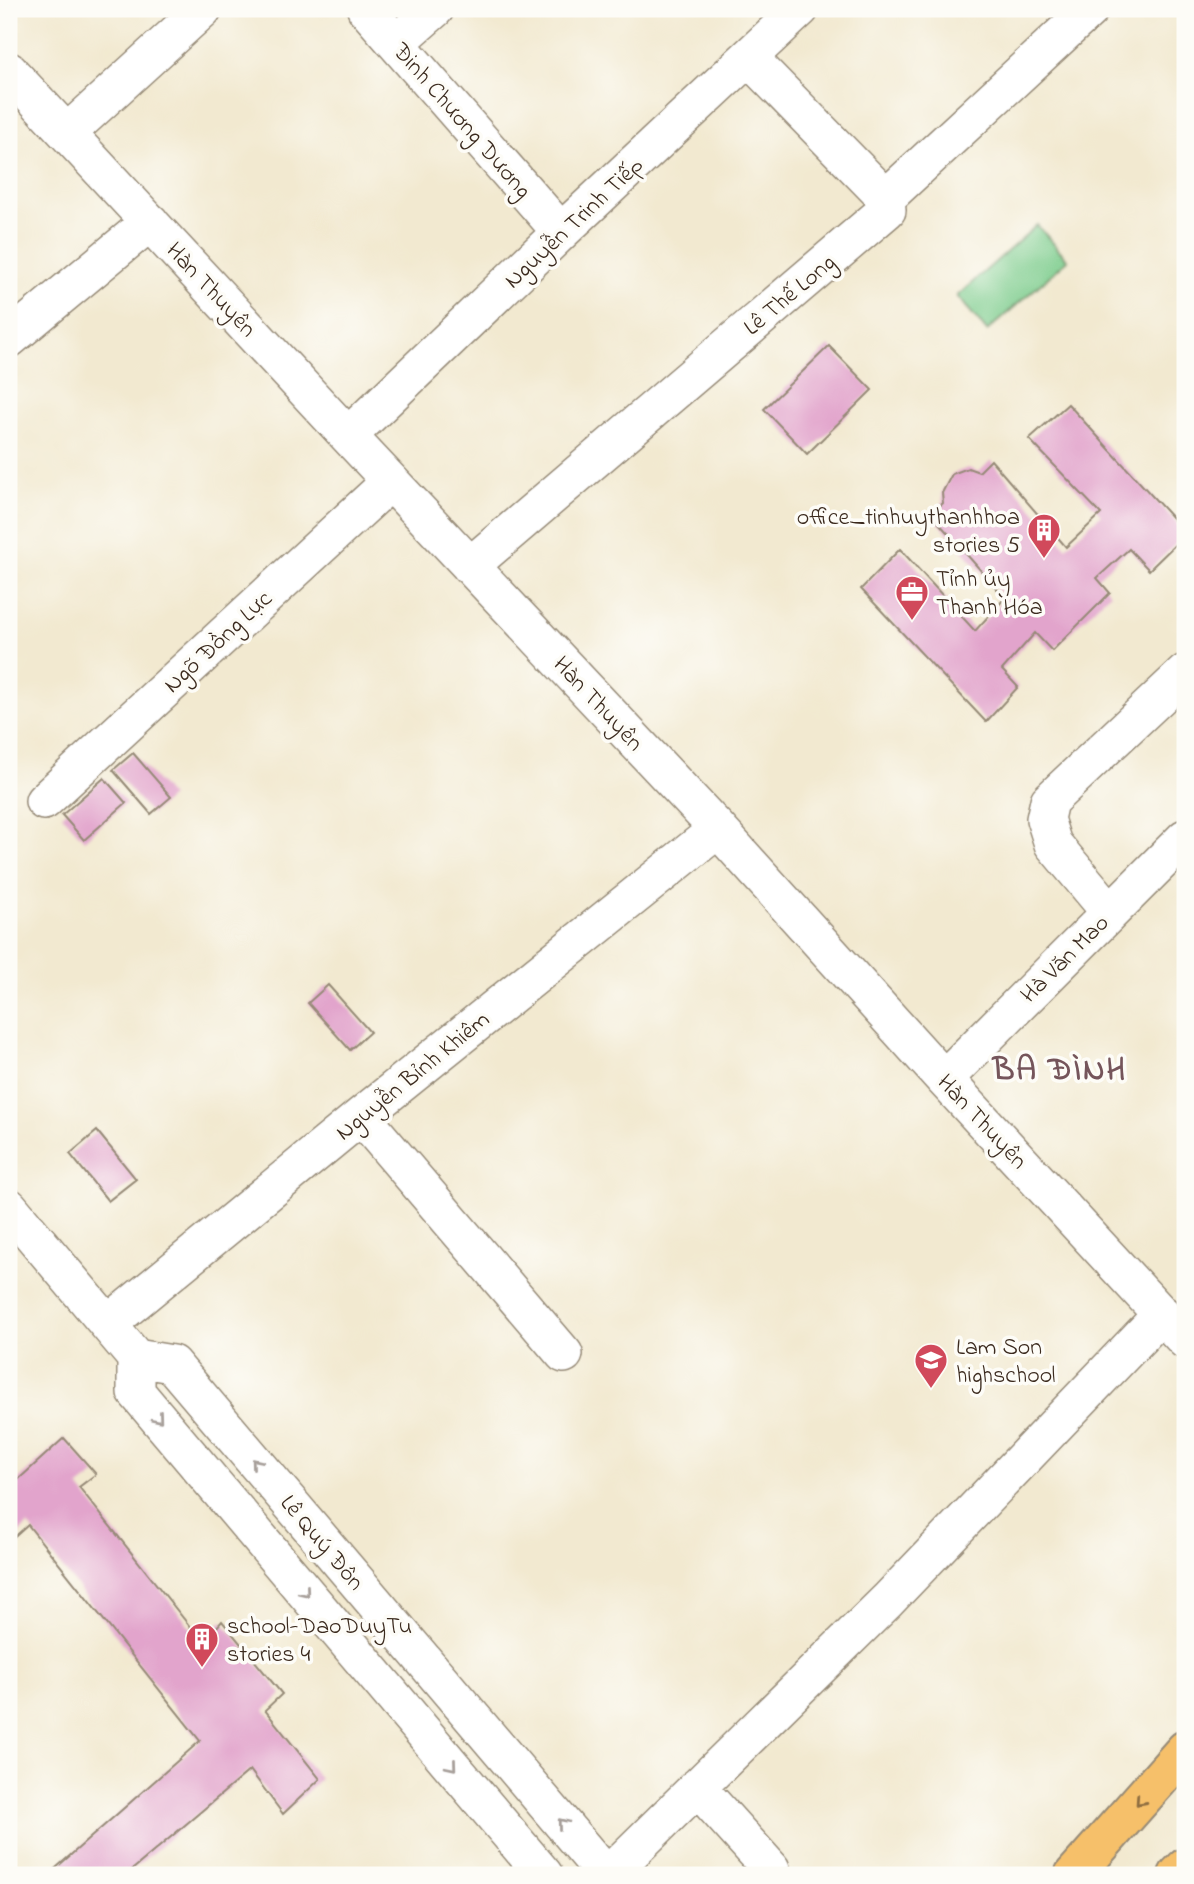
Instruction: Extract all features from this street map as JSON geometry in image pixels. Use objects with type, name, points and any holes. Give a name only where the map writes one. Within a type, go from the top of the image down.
[{"type":"highway","points":[[1074,1875],[1185,1750]]},
{"type":"highway","points":[[1178,1875],[1185,1868]]},
{"type":"street","points":[[67,133],[203,9]]},
{"type":"street","name":"Đinh Chương Dương","points":[[366,9],[561,232]]},
{"type":"street","points":[[396,43],[435,9]]},
{"type":"street","name":"Nguyễn Trinh Tiếp","points":[[348,436],[800,9]]},
{"type":"street","name":"Lê Thế Long","points":[[470,566],[887,211],[886,198],[1090,9]]},
{"type":"street","points":[[750,58],[886,198]]},
{"type":"street","name":"Hàn Thuyên","points":[[9,71],[390,482],[718,830],[1174,1327]]},
{"type":"street","points":[[9,338],[150,222]]},
{"type":"street","name":"Ngõ Đồng Lực","points":[[44,801],[390,482]]},
{"type":"street","points":[[1110,912],[1053,844],[1045,820],[1049,801],[1185,673]]},
{"type":"street","name":"Nguyễn Bỉnh Khiêm","points":[[108,1324],[361,1116],[718,830]]},
{"type":"street","name":"Hà Văn Mao","points":[[944,1079],[1185,838]]},
{"type":"street","points":[[361,1116],[564,1354]]},
{"type":"street","points":[[9,1207],[136,1358]]},
{"type":"street","points":[[607,1875],[888,1600],[1174,1327]]},
{"type":"street","name":"Lê Quý Đôn","points":[[544,1875],[136,1392],[136,1358],[172,1364],[607,1875]]},
{"type":"street","points":[[697,1787],[771,1869],[764,1875]]},
{"type":"green space","points":[[1037,225],[1068,260],[987,331],[957,296]]},
{"type":"building","points":[[829,346],[872,390],[807,454],[764,409]]},
{"type":"building","name":"office_tinhuythanhhoa stories 5","points":[[1068,404],[1185,535],[1149,570],[1129,549],[1097,578],[1110,593],[1052,651],[1035,633],[1002,670],[1018,687],[986,722],[861,589],[900,549],[975,631],[1005,598],[931,514],[943,503],[942,493],[952,474],[968,468],[979,472],[991,460],[1066,547],[1101,514],[1029,439]]},
{"type":"building","points":[[133,753],[171,797],[151,814],[113,770]]},
{"type":"building","points":[[104,778],[126,803],[84,840],[62,815]]},
{"type":"building","points":[[328,985],[370,1032],[350,1050],[308,1003]]},
{"type":"building","points":[[97,1131],[136,1179],[108,1201],[70,1154]]},
{"type":"building","name":"school-DaoDuyTu stories 4","points":[[64,1438],[96,1474],[79,1487],[203,1643],[222,1621],[282,1694],[265,1710],[320,1779],[283,1814],[250,1770],[126,1875],[48,1875],[200,1741],[28,1525],[9,1542],[9,1488]]},
{"type":"place","name":"office_tinhuythanhhoa stories 5","points":[[1044,560]]},
{"type":"place","name":"Tỉnh ủy Thanh Hóa","points":[[912,622]]},
{"type":"place","name":"Lam Son highschool","points":[[931,1390]]},
{"type":"place","name":"school-DaoDuyTu stories 4","points":[[202,1669]]},
{"type":"district","name":"BA ĐÌNH","points":[[1060,1068]]}]
